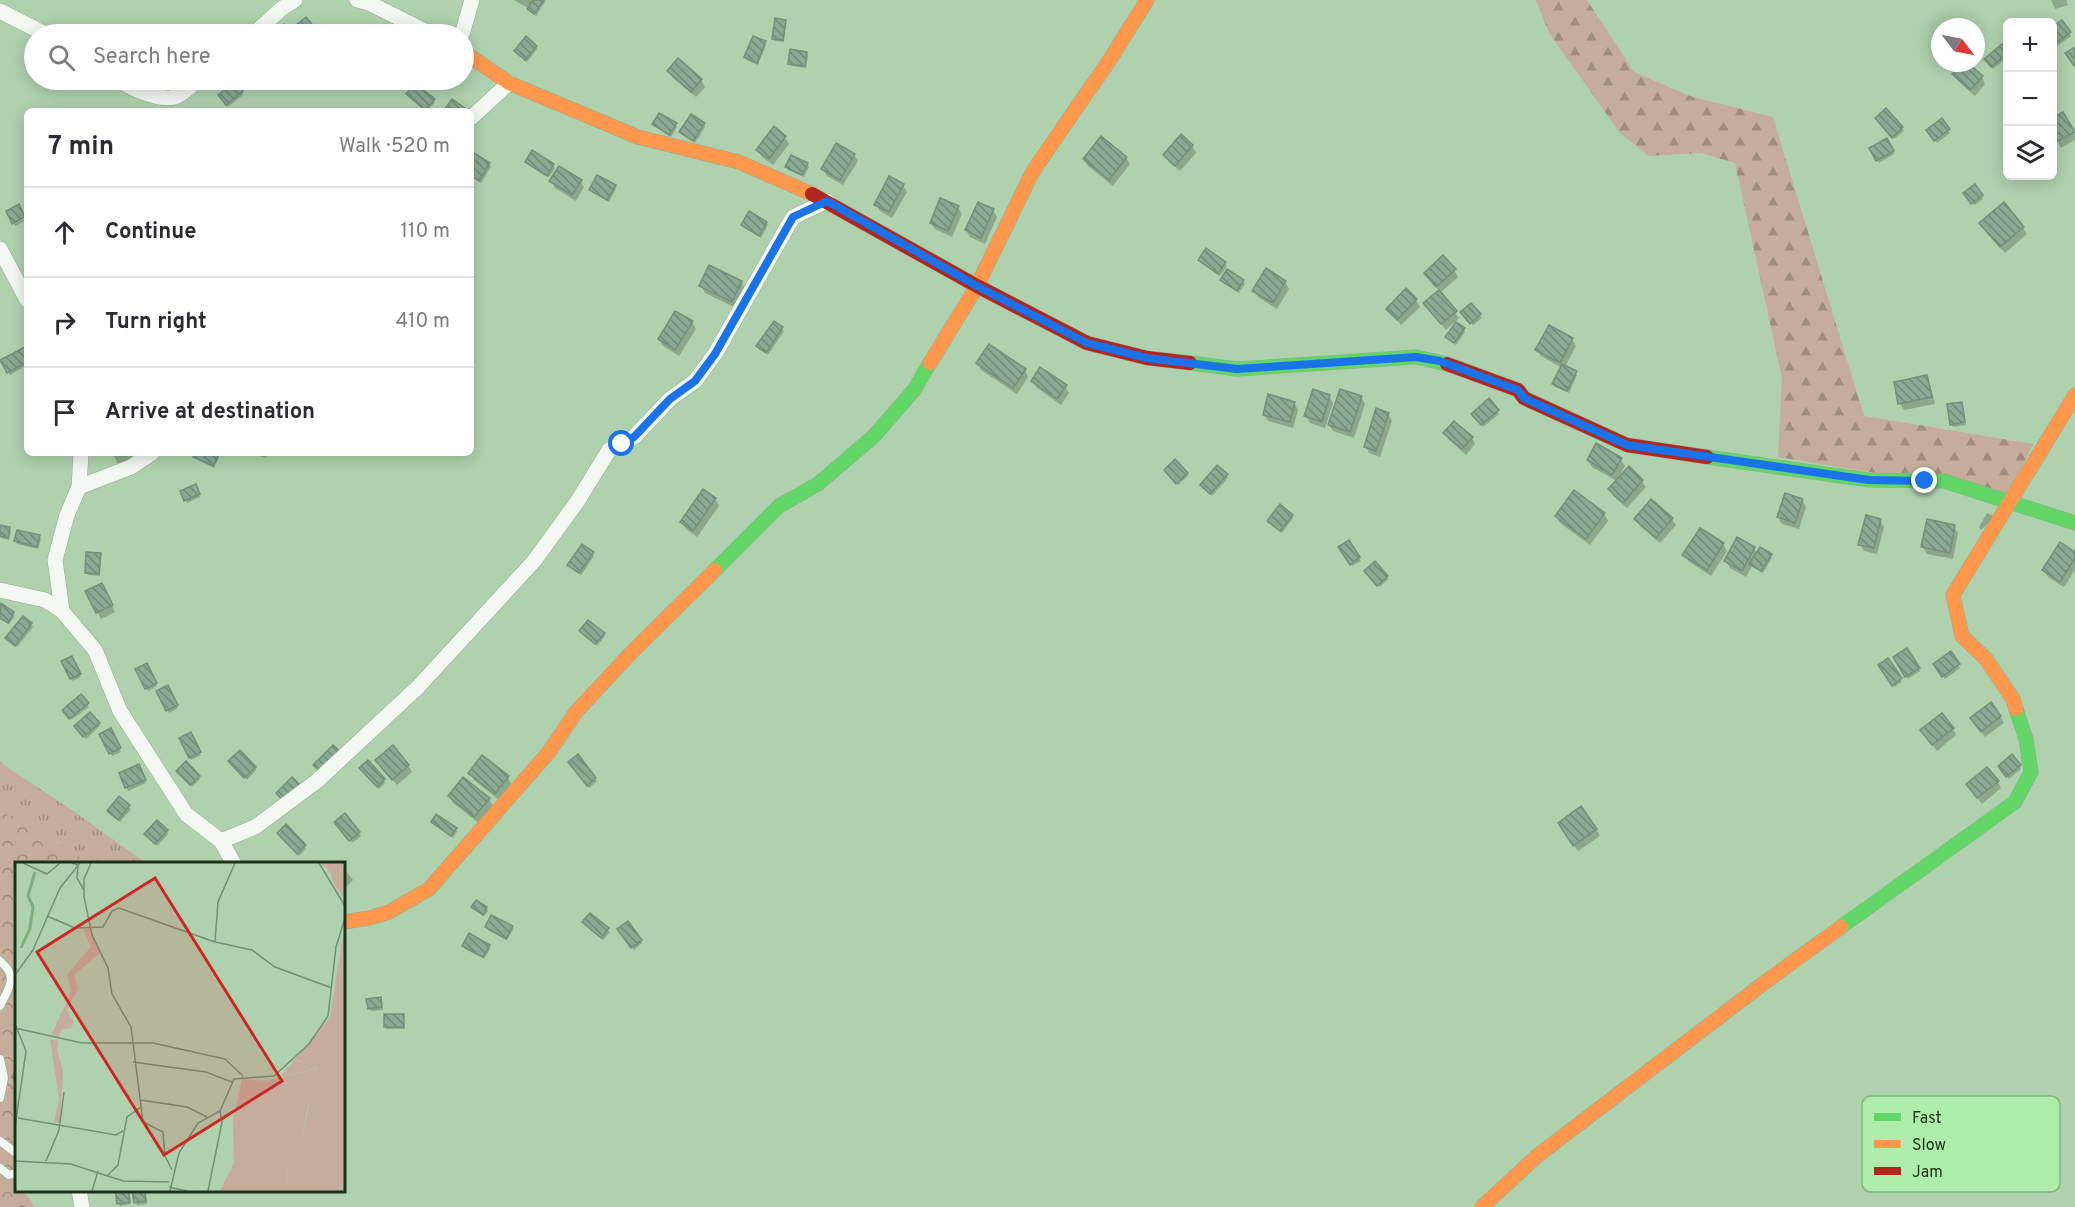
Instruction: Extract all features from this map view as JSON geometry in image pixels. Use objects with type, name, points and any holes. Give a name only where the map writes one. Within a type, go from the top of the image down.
[{"type":"street","points":[[266,24],[295,0]]},
{"type":"street","points":[[357,0],[369,3],[411,24]]},
{"type":"street","points":[[465,24],[472,0]]},
{"type":"street","points":[[345,922],[373,919],[406,905],[429,889],[549,752],[576,712],[630,654],[779,506],[818,484],[874,436],[914,390],[977,286],[1033,171],[1111,58],[1147,0]]},
{"type":"street","points":[[0,11],[25,24]]},
{"type":"street","points":[[474,59],[508,83],[638,137],[739,162],[827,201],[977,286],[1087,343],[1147,358],[1237,369],[1416,357],[1440,361],[1518,390],[1524,398],[1627,445],[1869,480],[1944,481],[2075,523]]},
{"type":"street","points":[[474,114],[508,83]]},
{"type":"street","points":[[137,90],[152,95],[175,97],[185,90]]},
{"type":"street","points":[[221,842],[255,826],[317,781],[418,687],[534,561],[577,502],[609,450],[634,437],[670,399],[695,381],[715,354],[793,217],[827,201]]},
{"type":"street","points":[[0,249],[24,294]]},
{"type":"street","points":[[1482,1207],[1538,1156],[1764,983],[2014,802],[2031,772],[2026,739],[2013,699],[1986,658],[1962,636],[1953,595],[2075,395]]},
{"type":"street","points":[[62,611],[55,560],[79,487],[81,456]]},
{"type":"street","points":[[79,487],[131,467],[148,456]]},
{"type":"street","points":[[0,590],[45,600],[62,611],[95,650],[120,711],[186,814],[221,842],[233,862]]},
{"type":"street","points":[[79,1192],[82,1207]]},
{"type":"lane","points":[[0,961],[10,969],[12,982],[0,1006]]},
{"type":"lane","points":[[0,1059],[4,1078],[0,1098]]},
{"type":"lane","points":[[0,1141],[15,1152]]},
{"type":"lane","points":[[0,1168],[9,1175],[15,1173]]},
{"type":"green space","points":[[1536,0],[1587,0],[1634,72],[1690,96],[1773,117],[1864,416],[2033,444],[2010,495],[1778,457],[1782,378],[1735,163],[1701,153],[1649,156],[1620,133],[1549,33]]},
{"type":"green space","points":[[0,760],[145,862],[87,862],[44,832],[0,812]]},
{"type":"green space","points":[[0,812],[44,832],[87,862],[15,862],[15,1192],[25,1192],[35,1207],[0,1207]]},
{"type":"building","points":[[533,0],[544,0],[534,14],[527,9]]},
{"type":"building","points":[[306,17],[312,24],[297,24]]},
{"type":"building","points":[[775,18],[786,20],[783,40],[772,39]]},
{"type":"building","points":[[2062,20],[2071,32],[2057,42],[2057,24]]},
{"type":"building","points":[[526,36],[537,46],[525,60],[514,51]]},
{"type":"building","points":[[753,36],[766,41],[757,63],[744,57]]},
{"type":"building","points":[[2002,44],[2003,57],[1991,67],[1985,58]]},
{"type":"building","points":[[2075,47],[2075,66],[2074,66],[2065,53]]},
{"type":"building","points":[[790,49],[807,52],[805,66],[788,64]]},
{"type":"building","points":[[678,58],[702,79],[691,92],[667,71]]},
{"type":"building","points":[[1954,72],[1978,72],[1983,76],[1970,90],[1952,74]]},
{"type":"building","points":[[224,90],[243,91],[226,105],[218,95]]},
{"type":"building","points":[[409,90],[424,90],[435,99],[427,108],[423,108],[406,94]]},
{"type":"building","points":[[452,99],[465,108],[445,108]]},
{"type":"building","points":[[1886,108],[1903,127],[1892,138],[1875,118]]},
{"type":"building","points":[[2063,112],[2075,132],[2057,141],[2057,126],[2057,115]]},
{"type":"building","points":[[659,113],[677,123],[669,135],[652,124]]},
{"type":"building","points":[[691,114],[705,123],[693,141],[679,132]]},
{"type":"building","points":[[1942,118],[1950,129],[1934,141],[1926,130]]},
{"type":"building","points":[[774,126],[786,136],[769,159],[756,150]]},
{"type":"building","points":[[1181,134],[1193,145],[1175,166],[1163,155]]},
{"type":"building","points":[[1101,136],[1127,157],[1109,180],[1083,159]]},
{"type":"building","points":[[1887,138],[1894,151],[1876,161],[1869,148]]},
{"type":"building","points":[[836,143],[855,154],[840,180],[821,169]]},
{"type":"building","points":[[532,150],[554,164],[547,176],[525,162]]},
{"type":"building","points":[[474,153],[490,163],[479,181],[474,177]]},
{"type":"building","points":[[791,155],[808,163],[802,175],[785,167]]},
{"type":"building","points":[[559,166],[582,180],[572,195],[549,181]]},
{"type":"building","points":[[597,175],[616,185],[607,200],[589,190]]},
{"type":"building","points":[[889,176],[904,184],[889,212],[874,205]]},
{"type":"building","points":[[1975,184],[1983,195],[1971,204],[1963,193]]},
{"type":"building","points":[[940,198],[959,206],[948,231],[930,223]]},
{"type":"building","points":[[978,202],[994,209],[981,238],[965,230]]},
{"type":"building","points":[[2004,202],[2024,227],[2000,247],[1979,223]]},
{"type":"building","points":[[19,204],[24,218],[12,224],[6,211]]},
{"type":"building","points":[[749,211],[767,222],[759,236],[741,225]]},
{"type":"building","points":[[1206,248],[1226,262],[1218,274],[1198,260]]},
{"type":"building","points":[[1443,255],[1456,269],[1436,287],[1424,273]]},
{"type":"building","points":[[709,265],[742,281],[732,302],[699,286]]},
{"type":"building","points":[[1266,268],[1286,281],[1273,303],[1252,291]]},
{"type":"building","points":[[1227,269],[1244,280],[1237,291],[1220,280]]},
{"type":"building","points":[[1406,288],[1417,299],[1397,320],[1386,309]]},
{"type":"building","points":[[1439,290],[1457,311],[1441,324],[1423,303]]},
{"type":"building","points":[[1471,303],[1481,314],[1470,324],[1460,312]]},
{"type":"building","points":[[675,311],[693,321],[675,350],[658,339]]},
{"type":"building","points":[[774,321],[783,327],[766,353],[756,346]]},
{"type":"building","points":[[1456,322],[1465,328],[1454,343],[1445,337]]},
{"type":"building","points":[[1549,325],[1573,338],[1560,363],[1535,350]]},
{"type":"building","points":[[989,344],[1026,369],[1013,388],[976,363]]},
{"type":"building","points":[[24,348],[24,364],[7,373],[0,360]]},
{"type":"building","points":[[1562,364],[1577,371],[1567,391],[1552,384]]},
{"type":"building","points":[[1040,367],[1067,385],[1057,399],[1031,381]]},
{"type":"building","points":[[1927,375],[1932,397],[1898,404],[1894,382]]},
{"type":"building","points":[[1313,389],[1330,395],[1322,422],[1304,416]]},
{"type":"building","points":[[1340,389],[1362,396],[1350,432],[1328,425]]},
{"type":"building","points":[[1268,394],[1295,402],[1290,422],[1263,415]]},
{"type":"building","points":[[1489,398],[1499,410],[1481,425],[1471,414]]},
{"type":"building","points":[[1962,402],[1965,422],[1950,425],[1947,404]]},
{"type":"building","points":[[1376,408],[1389,413],[1376,451],[1364,447]]},
{"type":"building","points":[[1454,421],[1473,437],[1462,449],[1443,433]]},
{"type":"building","points":[[1596,443],[1622,458],[1612,475],[1587,460]]},
{"type":"building","points":[[194,456],[218,456],[213,466]]},
{"type":"building","points":[[1175,459],[1188,473],[1176,484],[1164,470]]},
{"type":"building","points":[[1217,465],[1228,474],[1210,494],[1200,485]]},
{"type":"building","points":[[1629,466],[1643,480],[1623,503],[1608,489]]},
{"type":"building","points":[[196,484],[200,494],[184,501],[180,491]]},
{"type":"building","points":[[703,489],[716,498],[693,531],[680,522]]},
{"type":"building","points":[[1574,490],[1605,513],[1586,539],[1555,516]]},
{"type":"building","points":[[1785,493],[1803,499],[1795,523],[1777,517]]},
{"type":"building","points":[[1651,499],[1673,518],[1656,538],[1634,519]]},
{"type":"building","points":[[1280,504],[1293,515],[1280,531],[1267,521]]},
{"type":"building","points":[[1866,515],[1881,519],[1874,548],[1858,545]]},
{"type":"building","points":[[1927,519],[1955,525],[1950,553],[1921,547]]},
{"type":"building","points":[[0,525],[10,527],[8,538],[0,536]]},
{"type":"building","points":[[1700,528],[1724,543],[1707,570],[1682,555]]},
{"type":"building","points":[[17,530],[40,535],[37,547],[14,541]]},
{"type":"building","points":[[1737,537],[1755,547],[1742,571],[1724,561]]},
{"type":"building","points":[[1349,540],[1360,557],[1350,565],[1338,547]]},
{"type":"building","points":[[2060,542],[2075,552],[2075,558],[2060,582],[2042,570]]},
{"type":"building","points":[[582,544],[594,552],[579,573],[567,565]]},
{"type":"building","points":[[1760,547],[1772,554],[1761,571],[1749,564]]},
{"type":"building","points":[[86,552],[101,553],[99,574],[85,573]]},
{"type":"building","points":[[1375,561],[1388,576],[1377,586],[1364,571]]},
{"type":"building","points":[[102,583],[113,605],[96,613],[85,591]]},
{"type":"building","points":[[1,603],[14,612],[8,623],[0,618]]},
{"type":"building","points":[[23,616],[32,623],[15,646],[5,638]]},
{"type":"building","points":[[588,620],[605,633],[595,644],[579,631]]},
{"type":"building","points":[[1907,648],[1920,668],[1905,677],[1893,657]]},
{"type":"building","points":[[1951,651],[1960,664],[1942,677],[1933,664]]},
{"type":"building","points":[[72,656],[81,674],[70,679],[61,661]]},
{"type":"building","points":[[1888,658],[1902,678],[1892,686],[1878,665]]},
{"type":"building","points":[[147,663],[157,683],[145,689],[135,669]]},
{"type":"building","points":[[168,685],[178,705],[166,711],[156,691]]},
{"type":"building","points":[[81,694],[89,703],[69,719],[62,710]]},
{"type":"building","points":[[1991,702],[2001,716],[1981,732],[1970,718]]},
{"type":"building","points":[[90,712],[100,723],[83,737],[74,726]]},
{"type":"building","points":[[1942,713],[1954,728],[1932,745],[1920,730]]},
{"type":"building","points":[[111,728],[121,748],[109,754],[99,734]]},
{"type":"building","points":[[191,732],[201,752],[189,758],[179,738]]},
{"type":"building","points":[[333,745],[343,754],[323,774],[313,765]]},
{"type":"building","points":[[393,745],[409,765],[392,780],[375,760]]},
{"type":"building","points":[[240,750],[256,767],[244,778],[228,761]]},
{"type":"building","points":[[578,754],[596,778],[587,786],[568,762]]},
{"type":"building","points":[[2012,754],[2021,765],[2006,777],[1998,766]]},
{"type":"building","points":[[482,755],[509,776],[495,794],[468,773]]},
{"type":"building","points":[[368,760],[385,779],[377,787],[359,768]]},
{"type":"building","points":[[186,761],[200,776],[190,785],[176,771]]},
{"type":"building","points":[[139,764],[146,780],[125,788],[119,773]]},
{"type":"building","points":[[1987,767],[1999,781],[1977,798],[1966,784]]},
{"type":"building","points":[[292,777],[302,787],[286,804],[276,793]]},
{"type":"building","points":[[463,777],[490,798],[474,817],[448,796]]},
{"type":"building","points":[[119,796],[130,805],[118,820],[107,811]]},
{"type":"building","points":[[1581,806],[1597,829],[1573,846],[1558,823]]},
{"type":"building","points":[[345,813],[360,832],[349,841],[334,822]]},
{"type":"building","points":[[436,814],[457,828],[451,836],[431,822]]},
{"type":"building","points":[[157,820],[168,830],[155,844],[144,834]]},
{"type":"building","points":[[286,824],[306,845],[297,854],[277,833]]},
{"type":"building","points":[[476,900],[487,907],[483,915],[471,907]]},
{"type":"building","points":[[590,913],[609,928],[601,938],[582,922]]},
{"type":"building","points":[[491,915],[513,926],[506,939],[485,927]]},
{"type":"building","points":[[628,921],[642,940],[631,948],[617,929]]},
{"type":"building","points":[[469,933],[490,945],[483,957],[462,946]]},
{"type":"building","points":[[381,997],[382,1007],[368,1009],[366,999]]},
{"type":"building","points":[[384,1014],[404,1014],[404,1027],[384,1027]]},
{"type":"building","points":[[115,1192],[128,1192],[130,1202],[117,1204]]},
{"type":"building","points":[[132,1192],[145,1192],[146,1201],[134,1203]]},
{"type":"traffic: fast","points":[[1190,363],[1237,369],[1416,357],[1447,364]]},
{"type":"traffic: fast","points":[[715,570],[779,506],[818,484],[874,436],[914,390],[930,363]]},
{"type":"traffic: fast","points":[[1707,457],[1869,480],[1944,481],[2075,523]]},
{"type":"traffic: fast","points":[[1841,927],[2015,802],[2031,772],[2026,739],[2016,709]]},
{"type":"traffic: slow","points":[[930,363],[977,286],[1033,171],[1111,58],[1147,0]]},
{"type":"traffic: slow","points":[[474,59],[509,83],[638,137],[739,162],[812,194]]},
{"type":"traffic: slow","points":[[2016,709],[2013,699],[1986,659],[1962,636],[1953,595],[2075,395]]},
{"type":"traffic: slow","points":[[345,922],[389,912],[429,889],[549,752],[576,712],[630,654],[715,570]]},
{"type":"traffic: slow","points":[[1482,1207],[1537,1156],[1841,927]]},
{"type":"traffic: jam","points":[[812,194],[977,286],[1087,343],[1147,358],[1190,363]]},
{"type":"traffic: jam","points":[[1447,364],[1518,390],[1524,398],[1627,445],[1707,457]]},
{"type":"route","points":[[622,444],[634,437],[670,399],[695,381],[715,354],[793,217],[827,201],[977,286],[1087,343],[1147,358],[1237,369],[1416,357],[1440,361],[1518,390],[1524,398],[1627,445],[1869,480],[1925,481]]}]
